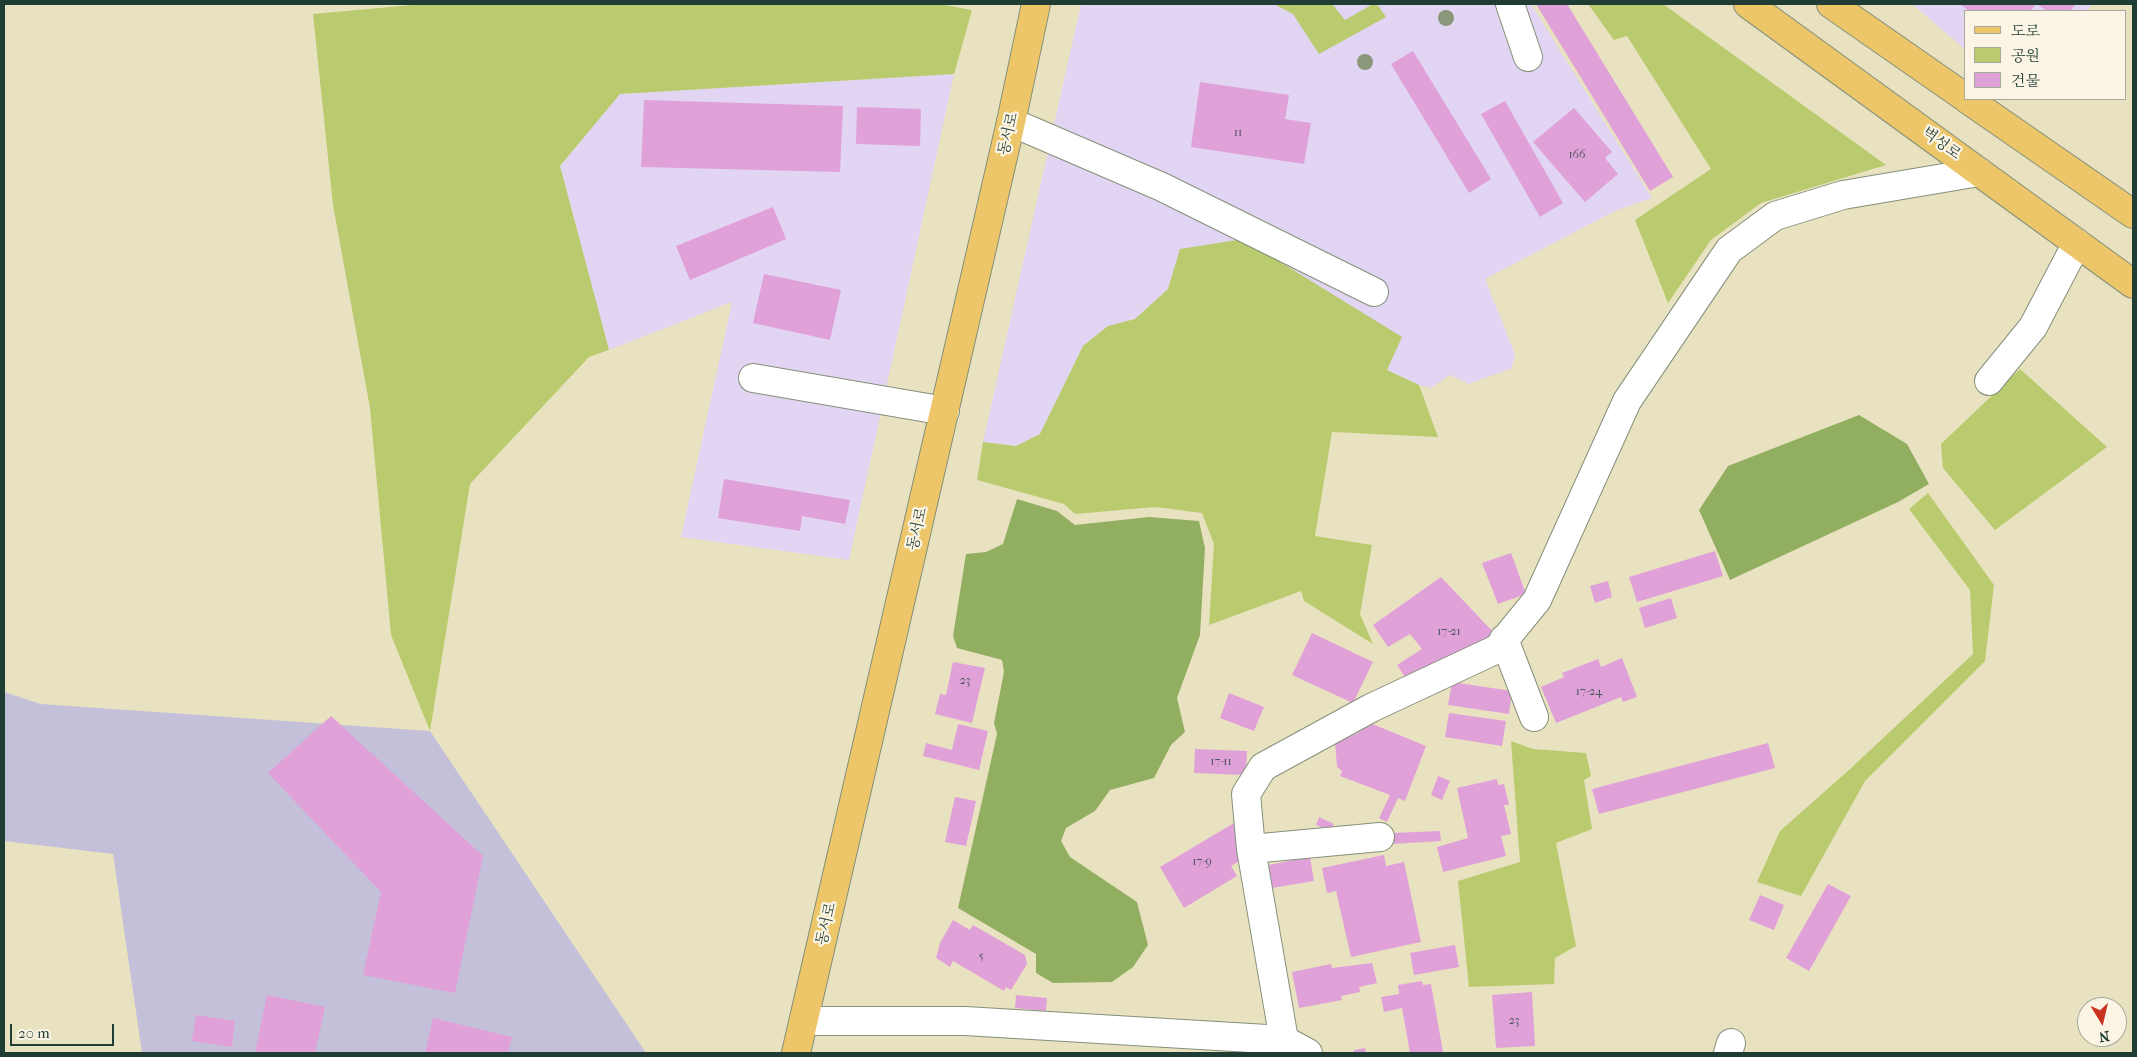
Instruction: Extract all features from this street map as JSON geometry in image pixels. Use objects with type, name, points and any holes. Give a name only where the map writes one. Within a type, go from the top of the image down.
[{"type":"main road","name":"동서로","points":[[796,1053],[1012,122],[1036,4]]},
{"type":"main road","name":"벽성로","points":[[1748,4],[2133,284]]},
{"type":"main road","points":[[1831,4],[1964,96]]},
{"type":"main road","points":[[1970,100],[2133,214]]},
{"type":"street","points":[[1510,4],[1528,57]]},
{"type":"street","points":[[1012,122],[1162,187],[1374,292]]},
{"type":"street","points":[[1284,1040],[1251,850],[1246,794],[1263,767],[1371,708],[1497,649],[1537,600],[1627,401],[1729,250],[1775,216],[1843,196],[1980,172]]},
{"type":"street","points":[[1989,381],[2033,327],[2077,243]]},
{"type":"street","points":[[753,378],[945,411]]},
{"type":"street","points":[[1504,639],[1534,717]]},
{"type":"street","points":[[1251,850],[1380,837]]},
{"type":"street","points":[[804,1020],[965,1021],[1284,1040],[1308,1053]]},
{"type":"shaded area","points":[[1081,4],[1274,4],[1293,14],[1326,4],[1531,4],[1652,198],[1615,211],[1485,279],[1515,354],[1512,368],[1469,384],[1450,375],[1431,388],[1419,385],[1387,370],[1401,337],[1180,249],[1168,289],[1135,319],[1108,326],[1083,346],[1040,434],[1016,446],[983,442]]},
{"type":"shaded area","points":[[1912,4],[2092,4],[2088,10],[1964,10],[1964,48]]},
{"type":"shaded area","points":[[954,74],[849,560],[681,537],[732,302],[609,350],[560,166],[619,94]]},
{"type":"shaded area","points":[[4,692],[41,704],[430,731],[646,1053],[142,1053],[113,854],[4,841]]},
{"type":"green space","points":[[423,4],[939,4],[972,10],[954,74],[620,94],[560,166],[609,350],[589,357],[470,484],[430,731],[391,635],[370,408],[333,205],[313,14]]},
{"type":"green space","points":[[1274,4],[1332,4],[1345,20],[1373,4],[1377,4],[1386,17],[1319,54],[1293,14]]},
{"type":"green space","points":[[1588,4],[1663,4],[1886,165],[1761,203],[1711,240],[1668,303],[1635,220],[1711,169],[1627,36],[1614,40]]},
{"type":"green space","points":[[1243,239],[1402,337],[1387,370],[1419,385],[1438,437],[1332,432],[1315,536],[1372,545],[1360,614],[1373,644],[1304,601],[1301,591],[1209,625],[1214,544],[1202,513],[1155,507],[1075,514],[1064,504],[977,480],[983,442],[1016,446],[1040,434],[1083,346],[1108,326],[1135,319],[1168,289],[1180,249]]},
{"type":"green space","points":[[2020,369],[2107,447],[1995,530],[1943,468],[1941,444]]},
{"type":"green space","points":[[1859,415],[1907,444],[1929,484],[1898,502],[1730,580],[1699,510],[1728,466]]},
{"type":"green space","points":[[1928,493],[1994,585],[1985,661],[1865,781],[1801,896],[1757,882],[1780,831],[1849,770],[1973,654],[1970,590],[1909,509]]},
{"type":"green space","points":[[1017,499],[1057,511],[1075,525],[1149,517],[1199,521],[1205,548],[1200,635],[1177,698],[1185,732],[1171,745],[1154,778],[1110,790],[1095,811],[1066,828],[1061,841],[1070,857],[1137,902],[1148,945],[1133,967],[1112,982],[1053,983],[1036,973],[1036,954],[958,908],[997,734],[994,723],[1004,672],[1002,660],[957,648],[953,636],[966,554],[986,552],[1003,544]]},
{"type":"green space","points":[[1511,741],[1533,749],[1586,753],[1591,776],[1584,780],[1592,829],[1556,843],[1576,946],[1555,958],[1554,984],[1469,987],[1458,881],[1520,862]]},
{"type":"building","points":[[1536,4],[1567,4],[1673,177],[1650,191]]},
{"type":"building","points":[[1960,4],[2036,4],[2031,10],[1968,10]]},
{"type":"building","points":[[2037,4],[2076,4],[2071,10],[2046,10]]},
{"type":"building","points":[[1413,51],[1491,179],[1469,193],[1391,64]]},
{"type":"building","points":[[1200,82],[1289,95],[1285,119],[1311,123],[1304,164],[1191,147]]},
{"type":"building","points":[[644,100],[843,106],[840,172],[641,167]]},
{"type":"building","points":[[1505,101],[1563,203],[1540,217],[1481,114]]},
{"type":"building","points":[[857,107],[921,109],[920,146],[856,144]]},
{"type":"building","points":[[1574,108],[1612,152],[1605,158],[1618,174],[1585,202],[1533,142]]},
{"type":"building","points":[[773,207],[786,239],[690,280],[676,246]]},
{"type":"building","points":[[764,274],[841,290],[830,340],[753,323]]},
{"type":"building","points":[[724,479],[850,500],[845,524],[802,516],[800,531],[718,518]]},
{"type":"building","points":[[1715,551],[1723,576],[1637,602],[1629,577]]},
{"type":"building","points":[[1511,553],[1526,594],[1498,604],[1482,563]]},
{"type":"building","points":[[1441,577],[1496,635],[1407,680],[1397,665],[1422,649],[1410,634],[1388,647],[1373,625]]},
{"type":"building","points":[[1608,581],[1612,597],[1595,603],[1590,586]]},
{"type":"building","points":[[1671,598],[1677,618],[1645,628],[1639,608]]},
{"type":"building","points":[[1312,633],[1373,662],[1353,703],[1292,675]]},
{"type":"building","points":[[1622,658],[1637,697],[1623,702],[1621,697],[1556,723],[1541,687],[1564,677],[1562,673],[1598,659],[1601,667]]},
{"type":"building","points":[[953,662],[985,668],[972,723],[935,714],[940,694],[946,695]]},
{"type":"building","points":[[1452,682],[1512,691],[1509,714],[1448,705]]},
{"type":"building","points":[[1229,693],[1264,707],[1254,731],[1220,718]]},
{"type":"building","points":[[1449,713],[1506,721],[1502,746],[1445,737]]},
{"type":"building","points":[[331,716],[483,856],[455,993],[363,975],[381,892],[268,773]]},
{"type":"building","points":[[1370,723],[1426,746],[1405,801],[1398,798],[1387,822],[1379,818],[1390,795],[1340,776],[1342,771],[1337,767],[1335,743],[1356,734]]},
{"type":"building","points":[[958,724],[988,731],[979,770],[923,756],[926,743],[952,750]]},
{"type":"building","points":[[1768,743],[1775,768],[1599,814],[1592,789]]},
{"type":"building","points":[[1195,749],[1247,751],[1246,775],[1194,773]]},
{"type":"building","points":[[1438,776],[1450,781],[1442,800],[1431,795]]},
{"type":"building","points":[[1497,779],[1498,785],[1504,784],[1509,805],[1504,805],[1511,834],[1501,836],[1506,856],[1443,872],[1437,847],[1468,838],[1457,788]]},
{"type":"building","points":[[955,797],[976,801],[966,846],[945,842]]},
{"type":"building","points":[[1319,817],[1334,824],[1331,831],[1316,825]]},
{"type":"building","points":[[1234,823],[1243,859],[1231,866],[1237,876],[1184,908],[1160,867]]},
{"type":"building","points":[[1440,831],[1441,841],[1392,844],[1392,833]]},
{"type":"building","points":[[1384,855],[1386,866],[1404,862],[1421,942],[1351,957],[1336,891],[1327,893],[1322,868]]},
{"type":"building","points":[[1310,857],[1314,881],[1272,888],[1268,865]]},
{"type":"building","points":[[1828,884],[1851,896],[1809,971],[1786,958]]},
{"type":"building","points":[[1760,895],[1784,905],[1774,930],[1749,920]]},
{"type":"building","points":[[953,920],[970,930],[973,925],[1025,955],[1027,964],[1011,990],[1006,987],[1004,991],[953,961],[950,967],[936,958],[940,943]]},
{"type":"building","points":[[1455,945],[1459,967],[1414,975],[1410,953]]},
{"type":"building","points":[[1372,963],[1377,983],[1359,987],[1360,992],[1341,996],[1342,1000],[1299,1008],[1292,972],[1331,964],[1332,968]]},
{"type":"building","points":[[1422,981],[1423,985],[1431,984],[1443,1052],[1410,1053],[1402,1008],[1384,1012],[1381,997],[1399,994],[1398,985]]},
{"type":"building","points":[[1532,992],[1535,1046],[1496,1048],[1492,995]]},
{"type":"building","points":[[267,995],[325,1007],[315,1053],[255,1053]]},
{"type":"building","points":[[1016,995],[1047,998],[1046,1011],[1015,1008]]},
{"type":"building","points":[[196,1015],[235,1021],[232,1047],[192,1041]]},
{"type":"building","points":[[433,1018],[512,1037],[508,1053],[425,1053]]},
{"type":"building","points":[[1365,1048],[1366,1053],[1354,1053],[1354,1050]]}]
